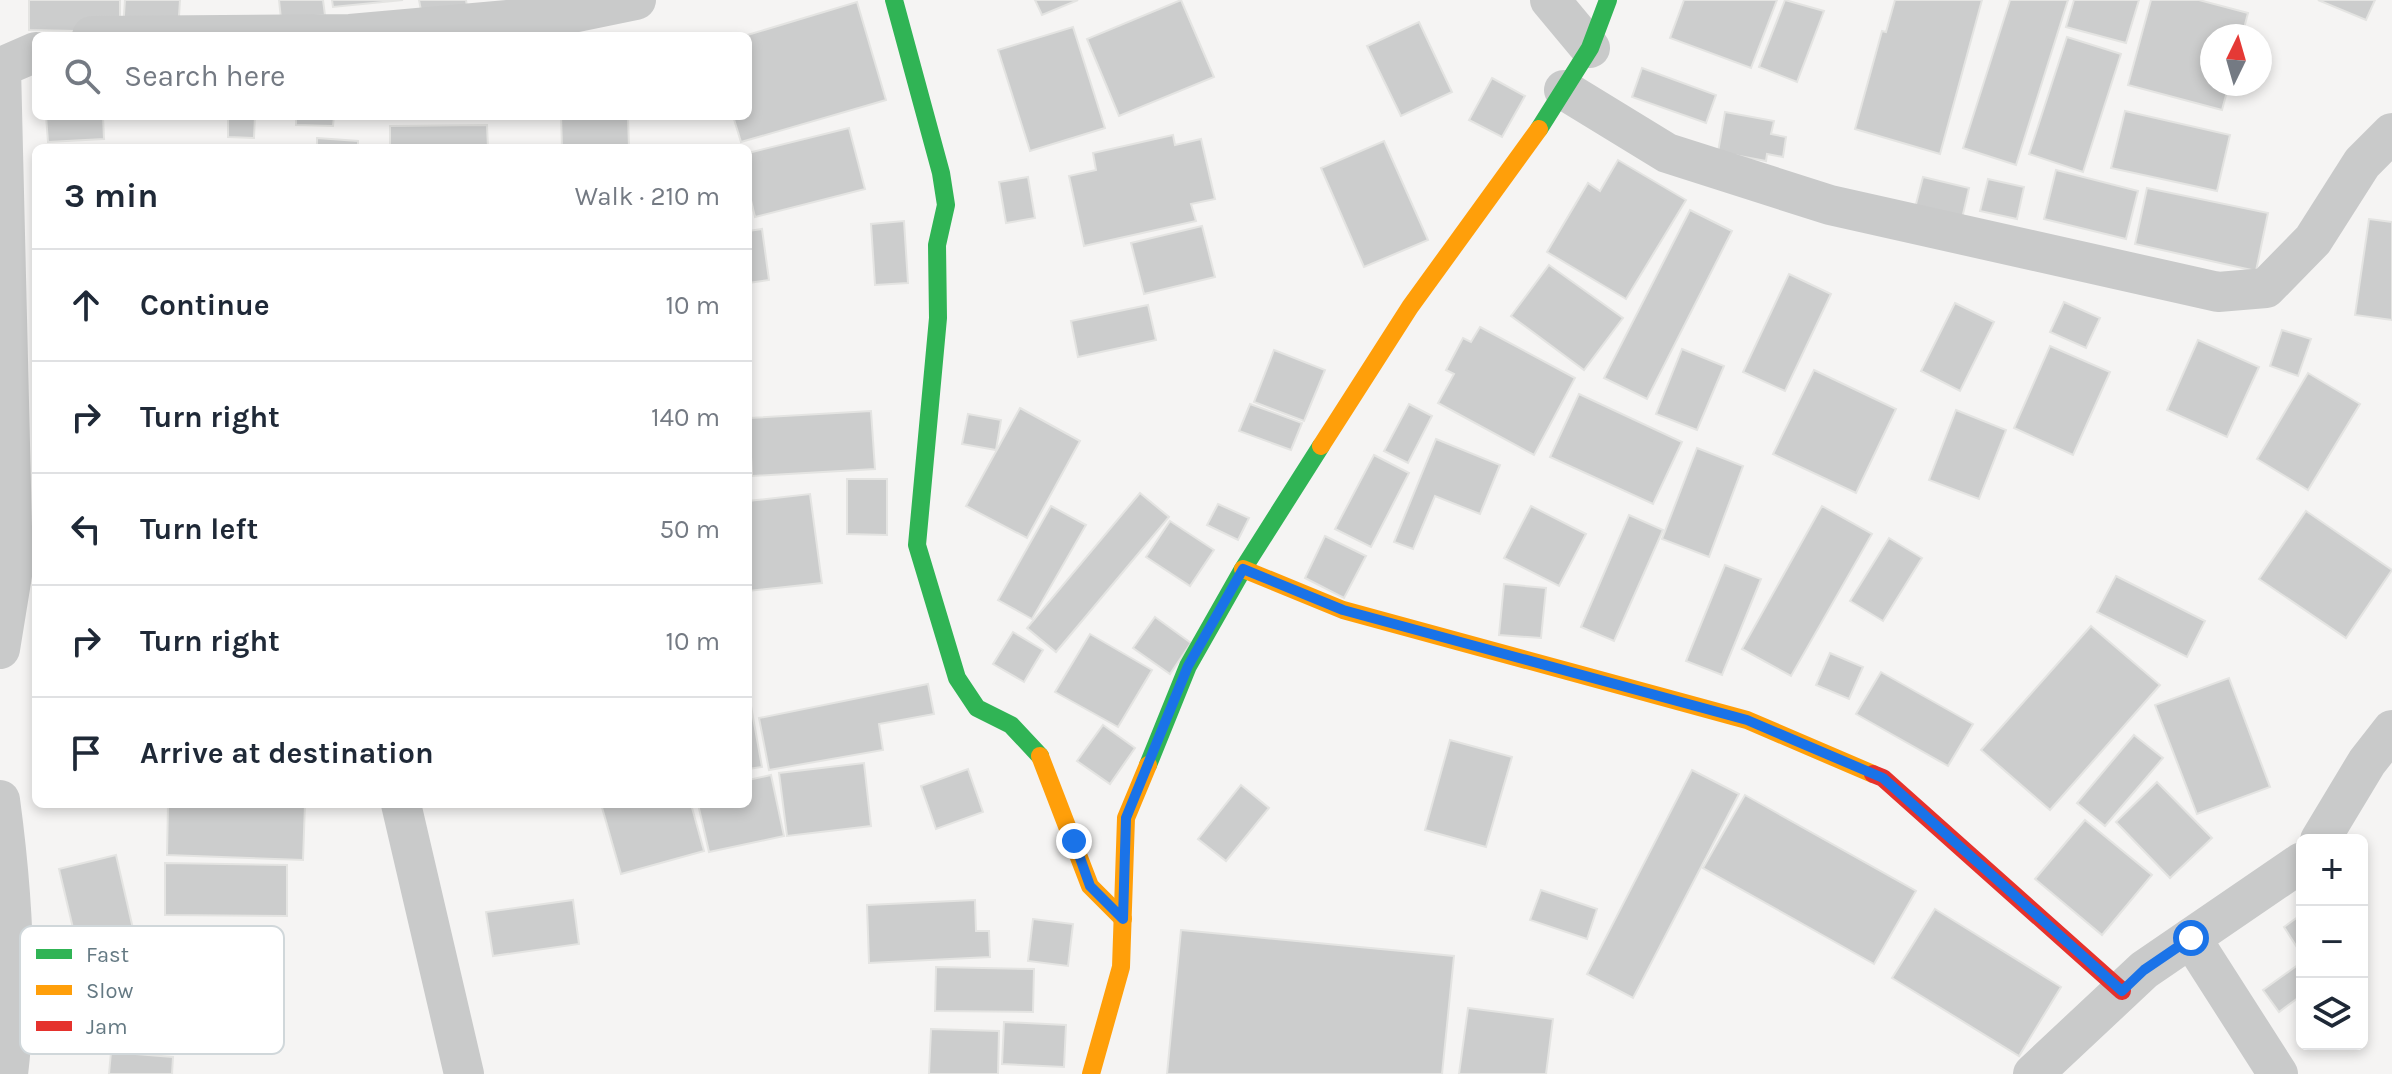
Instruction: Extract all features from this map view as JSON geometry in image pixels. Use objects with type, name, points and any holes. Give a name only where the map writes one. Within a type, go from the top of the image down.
[{"type":"street","points":[[372,32],[563,15],[636,0]]},
{"type":"street","points":[[894,0],[899,9],[941,173],[946,205],[937,245],[938,318],[917,545],[957,678],[977,708],[1011,725],[1039,754],[1090,886],[1123,919]]},
{"type":"street","points":[[1550,0],[1590,48]]},
{"type":"street","points":[[1091,1074],[1121,967],[1126,818],[1188,666],[1243,569],[1410,307],[1522,155],[1564,90],[1590,48],[1608,0]]},
{"type":"street","points":[[0,649],[13,569],[0,67],[32,54]]},
{"type":"street","points":[[1564,90],[1667,153],[1830,205],[2218,292],[2266,288],[2313,240],[2362,163],[2392,133]]},
{"type":"street","points":[[1243,569],[1343,610],[1747,720],[1883,778],[2122,991]]},
{"type":"street","points":[[2324,834],[2367,762],[2392,730]]},
{"type":"street","points":[[0,800],[9,868],[13,1031],[8,1074]]},
{"type":"street","points":[[402,808],[464,1074]]},
{"type":"street","points":[[2033,1074],[2144,970],[2296,866]]},
{"type":"street","points":[[2191,938],[2278,1074]]},
{"type":"building","points":[[29,0],[120,0],[120,32],[29,30]]},
{"type":"building","points":[[125,0],[180,0],[178,32],[123,29]]},
{"type":"building","points":[[279,0],[323,0],[325,15],[281,19]]},
{"type":"building","points":[[332,0],[403,0],[333,7]]},
{"type":"building","points":[[419,0],[466,0],[469,18],[424,26]]},
{"type":"building","points":[[1035,0],[1078,0],[1042,15]]},
{"type":"building","points":[[1181,0],[1214,77],[1119,116],[1087,39]]},
{"type":"building","points":[[1684,0],[1777,0],[1751,68],[1670,38]]},
{"type":"building","points":[[1785,0],[1824,11],[1797,82],[1759,67]]},
{"type":"building","points":[[1895,0],[1982,0],[1940,154],[1855,129],[1882,31],[1886,32]]},
{"type":"building","points":[[2010,0],[2068,0],[2016,165],[1963,148]]},
{"type":"building","points":[[2074,0],[2139,0],[2126,43],[2066,27]]},
{"type":"building","points":[[2151,0],[2199,0],[2248,13],[2245,24],[2200,24],[2200,96],[2226,96],[2222,110],[2128,85]]},
{"type":"building","points":[[2318,0],[2375,0],[2366,20]]},
{"type":"building","points":[[857,2],[886,100],[741,142],[734,120],[752,120],[752,34]]},
{"type":"building","points":[[1419,22],[1452,92],[1401,116],[1367,46]]},
{"type":"building","points":[[1073,27],[1105,128],[1030,151],[998,50]]},
{"type":"building","points":[[2067,37],[2121,54],[2083,172],[2029,154]]},
{"type":"building","points":[[1642,68],[1716,95],[1706,123],[1632,97]]},
{"type":"building","points":[[1492,78],[1525,96],[1502,137],[1469,120]]},
{"type":"building","points":[[2125,111],[2230,135],[2217,191],[2111,168]]},
{"type":"building","points":[[1725,112],[1774,121],[1771,134],[1786,137],[1783,157],[1767,154],[1766,161],[1718,152]]},
{"type":"building","points":[[46,120],[103,120],[104,139],[48,142]]},
{"type":"building","points":[[228,120],[255,120],[254,138],[228,137]]},
{"type":"building","points":[[296,120],[334,120],[333,126],[296,125]]},
{"type":"building","points":[[561,120],[628,120],[629,144],[562,144]]},
{"type":"building","points":[[487,125],[488,144],[390,144],[390,126]]},
{"type":"building","points":[[849,128],[865,189],[755,217],[752,205],[752,152]]},
{"type":"building","points":[[1173,135],[1175,145],[1201,139],[1215,199],[1191,204],[1196,221],[1084,246],[1069,176],[1096,170],[1093,153]]},
{"type":"building","points":[[317,138],[358,141],[358,144],[317,144]]},
{"type":"building","points":[[1384,141],[1428,240],[1364,267],[1321,168]]},
{"type":"building","points":[[1618,160],[1686,200],[1626,299],[1547,252],[1588,183],[1600,191]]},
{"type":"building","points":[[2056,170],[2138,191],[2126,239],[2044,219]]},
{"type":"building","points":[[1028,177],[1035,218],[1006,223],[999,182]]},
{"type":"building","points":[[1923,177],[1969,188],[1961,223],[1914,212]]},
{"type":"building","points":[[1988,179],[2024,187],[2017,219],[1980,211]]},
{"type":"building","points":[[2147,188],[2268,213],[2256,271],[2135,244]]},
{"type":"building","points":[[1690,210],[1732,231],[1647,399],[1604,378]]},
{"type":"building","points":[[2369,219],[2392,222],[2392,320],[2355,315]]},
{"type":"building","points":[[904,221],[908,283],[875,285],[871,224]]},
{"type":"building","points":[[1202,226],[1215,277],[1144,294],[1131,243]]},
{"type":"building","points":[[762,229],[769,280],[752,282],[752,230]]},
{"type":"building","points":[[1549,265],[1623,318],[1584,370],[1511,316]]},
{"type":"building","points":[[1789,274],[1831,294],[1785,391],[1743,372]]},
{"type":"building","points":[[2064,302],[2100,318],[2086,348],[2050,332]]},
{"type":"building","points":[[1955,303],[1994,322],[1960,391],[1921,371]]},
{"type":"building","points":[[1148,305],[1156,340],[1078,357],[1071,321]]},
{"type":"building","points":[[1480,327],[1575,378],[1534,455],[1438,403],[1454,374],[1446,370],[1463,338],[1471,342]]},
{"type":"building","points":[[2282,330],[2311,339],[2298,376],[2270,366]]},
{"type":"building","points":[[2198,340],[2259,367],[2227,437],[2167,410]]},
{"type":"building","points":[[2050,346],[2110,372],[2073,455],[2014,428]]},
{"type":"building","points":[[1682,349],[1724,366],[1697,430],[1656,414]]},
{"type":"building","points":[[1274,350],[1325,370],[1304,421],[1254,402]]},
{"type":"building","points":[[1814,370],[1896,409],[1856,493],[1773,454]]},
{"type":"building","points":[[2308,373],[2360,404],[2308,490],[2257,459]]},
{"type":"building","points":[[1579,394],[1682,442],[1653,504],[1550,457]]},
{"type":"building","points":[[1250,404],[1302,423],[1291,450],[1239,431]]},
{"type":"building","points":[[1409,404],[1432,416],[1408,463],[1384,451]]},
{"type":"building","points":[[1020,408],[1080,441],[1027,538],[966,506]]},
{"type":"building","points":[[1956,410],[2006,430],[1979,499],[1929,480]]},
{"type":"building","points":[[871,411],[875,469],[752,476],[752,418]]},
{"type":"building","points":[[968,414],[1001,420],[996,450],[962,444]]},
{"type":"building","points":[[1436,439],[1500,465],[1480,514],[1435,496],[1413,549],[1394,542]]},
{"type":"building","points":[[1697,448],[1743,466],[1709,557],[1662,539]]},
{"type":"building","points":[[1374,455],[1409,473],[1371,547],[1335,529]]},
{"type":"building","points":[[847,479],[887,479],[887,535],[847,534]]},
{"type":"building","points":[[1140,493],[1169,517],[1056,652],[1027,628]]},
{"type":"building","points":[[810,494],[822,583],[752,591],[752,501]]},
{"type":"building","points":[[1218,504],[1249,518],[1238,540],[1207,525]]},
{"type":"building","points":[[1051,506],[1086,525],[1032,619],[998,600]]},
{"type":"building","points":[[1531,506],[1586,534],[1559,586],[1504,558]]},
{"type":"building","points":[[1822,506],[1872,534],[1791,676],[1742,649]]},
{"type":"building","points":[[2306,511],[2392,570],[2346,638],[2259,579]]},
{"type":"building","points":[[1629,515],[1663,530],[1614,641],[1581,627]]},
{"type":"building","points":[[1170,521],[1214,550],[1190,586],[1146,557]]},
{"type":"building","points":[[1325,536],[1366,556],[1344,598],[1305,578]]},
{"type":"building","points":[[1889,538],[1922,558],[1883,621],[1850,601]]},
{"type":"building","points":[[1725,565],[1761,579],[1722,675],[1686,661]]},
{"type":"building","points":[[2116,576],[2205,621],[2187,657],[2097,612]]},
{"type":"building","points":[[1504,584],[1546,588],[1541,638],[1499,635]]},
{"type":"building","points":[[1155,617],[1191,643],[1170,674],[1133,648]]},
{"type":"building","points":[[2091,626],[2160,685],[2050,810],[1981,750]]},
{"type":"building","points":[[1013,632],[1043,650],[1024,682],[993,664]]},
{"type":"building","points":[[1090,634],[1152,670],[1118,727],[1055,692]]},
{"type":"building","points":[[1830,653],[1863,667],[1849,699],[1816,685]]},
{"type":"building","points":[[1881,672],[1973,724],[1948,766],[1856,714]]},
{"type":"building","points":[[2229,678],[2270,787],[2197,814],[2155,705]]},
{"type":"building","points":[[928,684],[934,714],[879,724],[883,750],[769,770],[759,718]]},
{"type":"building","points":[[752,712],[762,767],[752,768]]},
{"type":"building","points":[[1103,725],[1135,748],[1110,784],[1077,761]]},
{"type":"building","points":[[2134,735],[2163,758],[2105,826],[2077,803]]},
{"type":"building","points":[[1450,740],[1512,757],[1486,847],[1425,830]]},
{"type":"building","points":[[864,763],[871,826],[787,836],[779,773]]},
{"type":"building","points":[[968,769],[983,812],[936,829],[921,786]]},
{"type":"building","points":[[1692,770],[1739,794],[1633,998],[1587,974]]},
{"type":"building","points":[[771,775],[784,836],[709,852],[699,808],[752,808],[752,779]]},
{"type":"building","points":[[2157,782],[2212,838],[2170,878],[2116,822]]},
{"type":"building","points":[[1241,785],[1269,808],[1226,861],[1198,839]]},
{"type":"building","points":[[1745,795],[1916,891],[1874,964],[1703,868]]},
{"type":"building","points":[[168,808],[305,808],[303,860],[167,855]]},
{"type":"building","points":[[602,808],[692,808],[704,851],[621,874]]},
{"type":"building","points":[[2085,820],[2152,875],[2102,935],[2035,879]]},
{"type":"building","points":[[116,855],[132,926],[72,926],[59,869]]},
{"type":"building","points":[[165,863],[287,865],[287,916],[165,915]]},
{"type":"building","points":[[1541,890],[1597,909],[1587,939],[1530,920]]},
{"type":"building","points":[[573,900],[579,944],[493,956],[486,912]]},
{"type":"building","points":[[975,900],[976,931],[989,931],[990,957],[869,963],[867,905]]},
{"type":"building","points":[[1935,909],[2061,987],[2019,1056],[1892,978]]},
{"type":"building","points":[[2296,918],[2296,946],[2284,927]]},
{"type":"building","points":[[1033,919],[1073,924],[1068,966],[1028,961]]},
{"type":"building","points":[[1181,930],[1454,956],[1442,1074],[1167,1074]]},
{"type":"building","points":[[2296,966],[2296,999],[2279,1012],[2263,990]]},
{"type":"building","points":[[936,967],[1034,969],[1033,1012],[935,1011]]},
{"type":"building","points":[[1468,1008],[1553,1019],[1546,1074],[1459,1074]]},
{"type":"building","points":[[1004,1022],[1066,1025],[1064,1067],[1002,1064]]},
{"type":"building","points":[[931,1029],[999,1031],[998,1074],[929,1074]]},
{"type":"building","points":[[111,1054],[173,1057],[172,1074],[109,1074]]},
{"type":"traffic: fast","points":[[894,0],[941,173],[946,205],[937,245],[938,318],[917,545],[957,678],[977,708],[1011,725],[1040,756]]},
{"type":"traffic: fast","points":[[1539,129],[1590,48],[1608,0]]},
{"type":"traffic: fast","points":[[1148,765],[1188,666],[1243,569],[1321,446]]},
{"type":"traffic: slow","points":[[1321,446],[1410,307],[1539,129]]},
{"type":"traffic: slow","points":[[1243,569],[1343,610],[1747,720],[1873,774]]},
{"type":"traffic: slow","points":[[1040,756],[1090,886],[1123,919]]},
{"type":"traffic: slow","points":[[1091,1074],[1121,967],[1126,818],[1148,765]]},
{"type":"traffic: jam","points":[[1873,774],[1883,778],[2122,991]]},
{"type":"route","points":[[1074,841],[1090,886],[1123,919],[1126,818],[1188,666],[1243,569],[1343,610],[1747,720],[1883,778],[2122,991],[2144,970],[2191,938]]}]
